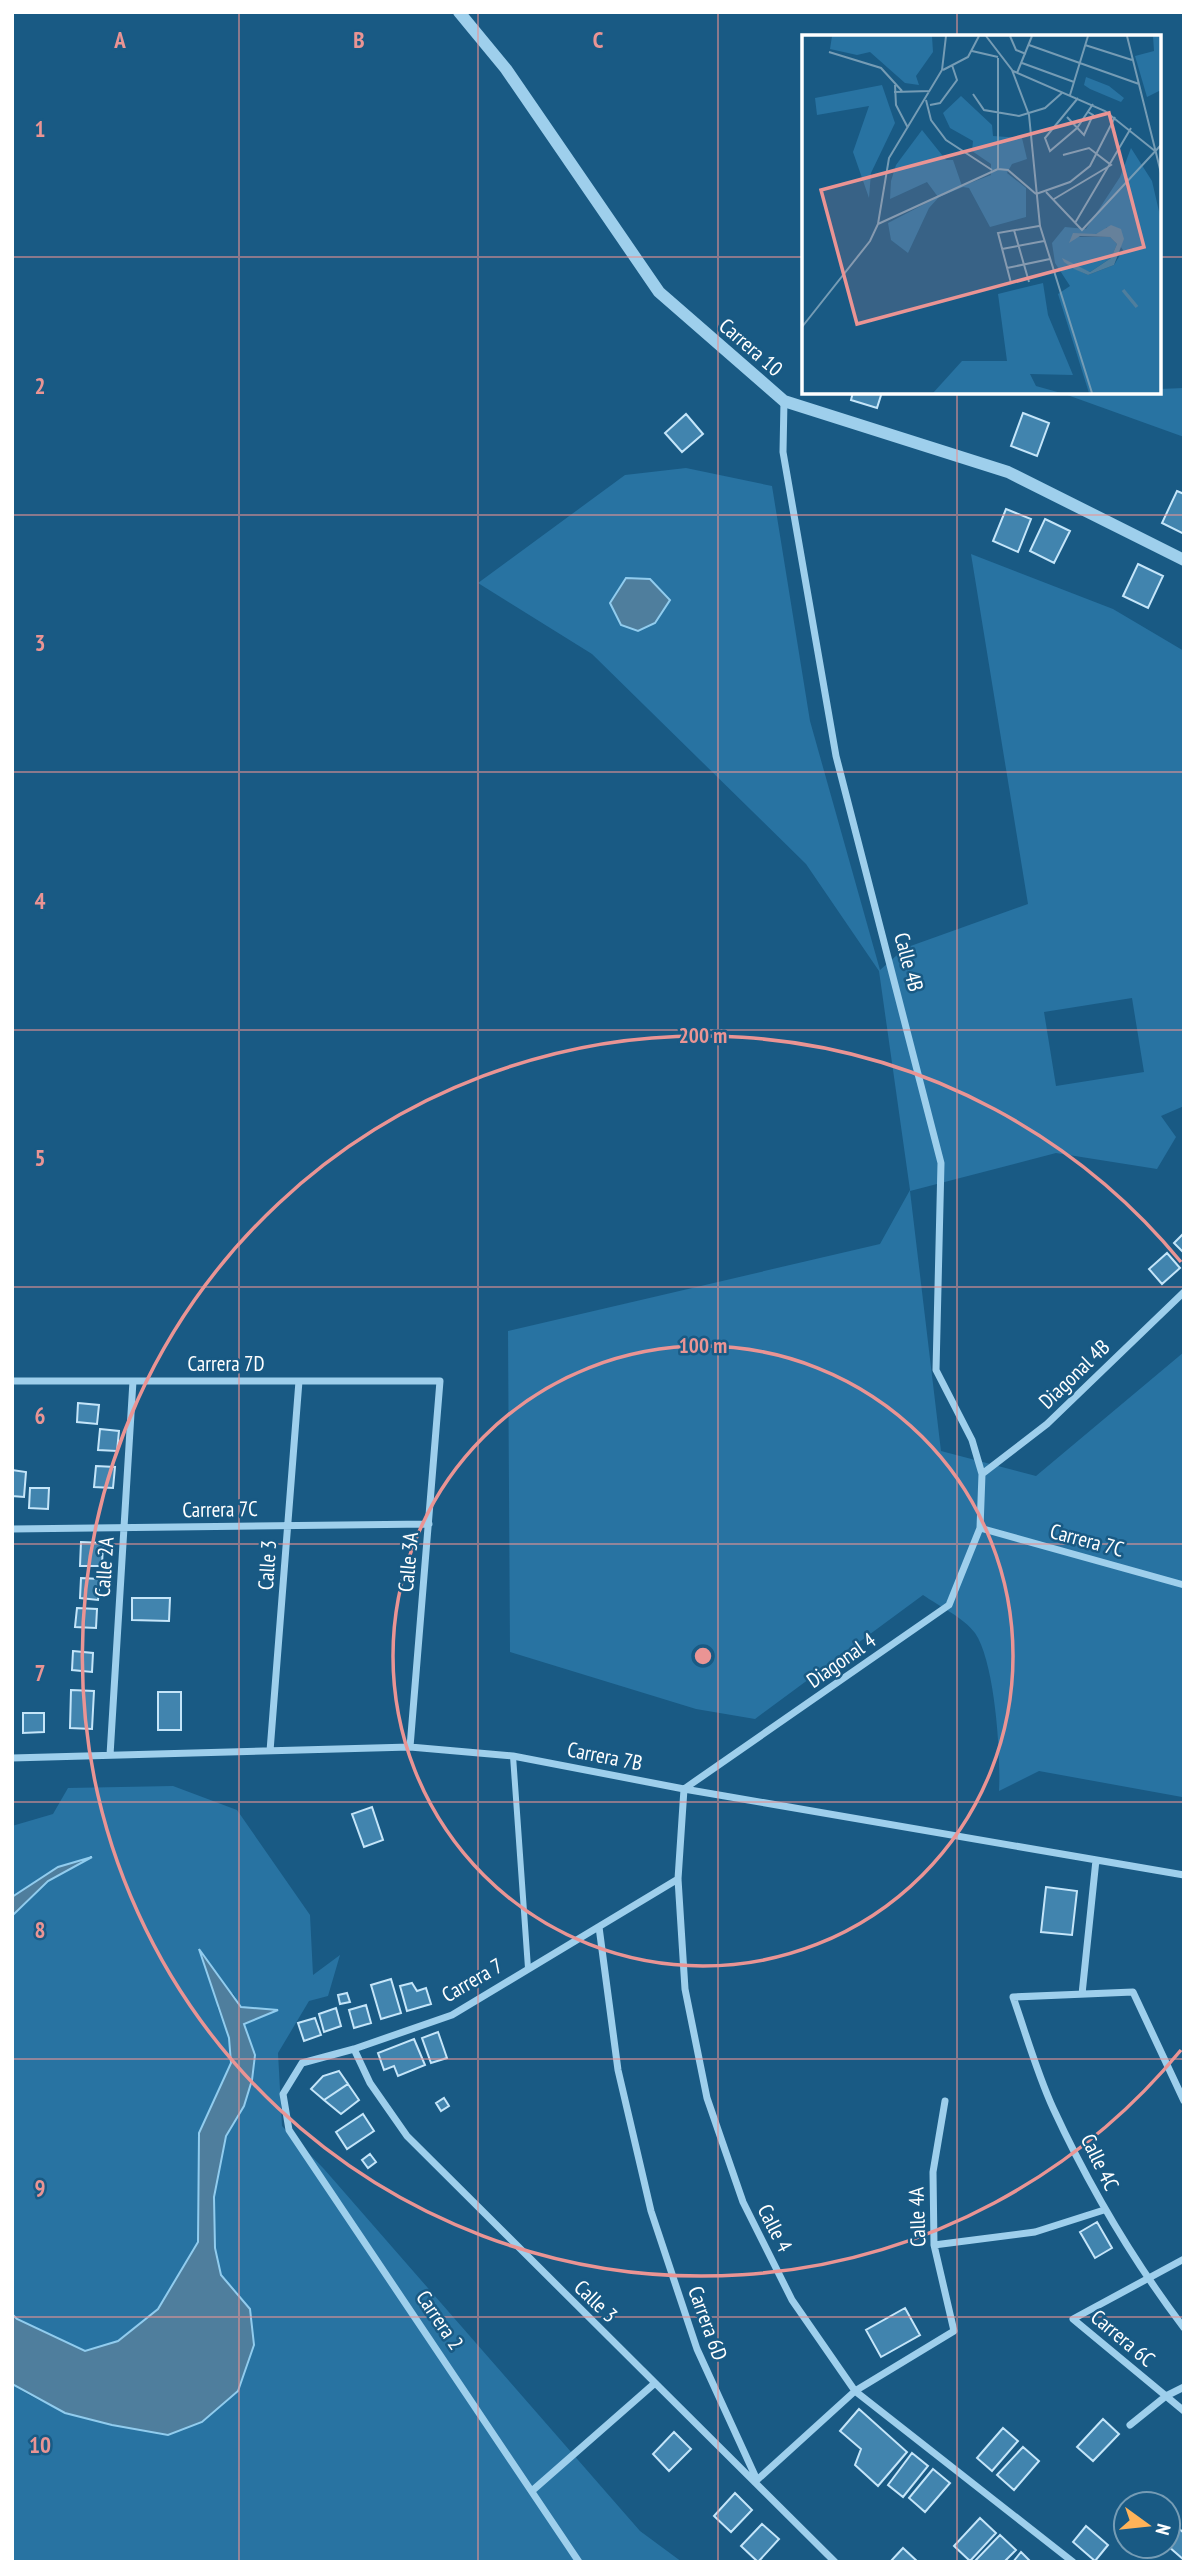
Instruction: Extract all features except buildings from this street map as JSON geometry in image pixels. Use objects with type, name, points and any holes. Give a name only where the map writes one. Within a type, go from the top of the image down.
[{"type":"street","name":"Carrera 10","points":[[459,12],[506,69],[659,292],[784,401],[1008,472],[1184,560]]},
{"type":"street","name":"Calle 4B","points":[[784,401],[783,452],[836,756],[941,1163],[936,1370],[972,1440],[982,1474],[980,1528]]},
{"type":"street","name":"Diagonal 4B","points":[[982,1474],[1047,1424],[1184,1292]]},
{"type":"street","name":"Carrera 7D","points":[[12,1381],[440,1381]]},
{"type":"street","name":"Calle 2A","points":[[110,1755],[133,1381]]},
{"type":"street","name":"Calle 3","points":[[270,1751],[299,1381]]},
{"type":"street","name":"Calle 3A","points":[[410,1747],[440,1381]]},
{"type":"street","name":"Carrera 7C","points":[[12,1529],[429,1524]]},
{"type":"street","name":"Carrera 7C","points":[[980,1528],[1184,1585]]},
{"type":"street","name":"Diagonal 4","points":[[684,1789],[949,1605],[980,1528]]},
{"type":"street","name":"Carrera 7B","points":[[12,1758],[410,1747],[513,1756],[684,1789],[1184,1875]]},
{"type":"street","points":[[513,1756],[528,1968]]},
{"type":"street","name":"Calle 4","points":[[684,1789],[678,1879],[685,1989],[707,2098],[743,2202],[792,2300],[855,2391],[1073,2562]]},
{"type":"street","points":[[1096,1860],[1082,1994],[1133,1992],[1184,2101]]},
{"type":"street","name":"Carrera 7","points":[[283,2094],[302,2063],[354,2049],[452,2015],[678,1879]]},
{"type":"street","name":"Carrera 6D","points":[[599,1927],[618,2070],[651,2211],[697,2349],[757,2480]]},
{"type":"street","name":"Calle 4C","points":[[1082,1994],[1013,1997],[1053,2106],[1104,2210],[1147,2279],[1184,2328]]},
{"type":"street","name":"Calle 3","points":[[354,2049],[370,2083],[407,2136],[655,2383],[757,2480],[835,2562]]},
{"type":"street","name":"Carrera 2","points":[[283,2094],[289,2130],[534,2490],[579,2562]]},
{"type":"street","name":"Calle 4A","points":[[855,2391],[954,2331],[941,2288],[934,2245],[933,2172],[945,2101]]},
{"type":"street","points":[[934,2245],[1035,2232],[1104,2210]]},
{"type":"street","name":"Carrera 6C","points":[[1184,2259],[1073,2319],[1184,2411]]},
{"type":"street","points":[[534,2490],[655,2383]]},
{"type":"street","points":[[1130,2424],[1166,2396],[1184,2387]]},
{"type":"street","points":[[757,2480],[855,2391]]},
{"type":"shaded area","points":[[1184,388],[1184,437],[1065,394],[1161,394],[1161,389]]},
{"type":"shaded area","points":[[686,468],[772,486],[810,721],[880,970],[905,948],[1028,904],[971,554],[1113,609],[1184,651],[1184,1106],[1161,1116],[1176,1137],[1157,1169],[1056,1153],[910,1191],[941,1451],[1036,1476],[1184,1352],[1182,1797],[1039,1771],[999,1791],[995,1709],[982,1647],[975,1633],[964,1622],[923,1595],[755,1719],[696,1709],[510,1652],[508,1331],[880,1244],[910,1190],[879,971],[806,864],[592,654],[478,583],[625,475]],"holes":[[[1132,998],[1144,1072],[1056,1086],[1044,1012]]]},
{"type":"shaded area","points":[[626,578],[650,579],[670,600],[655,623],[638,631],[621,625],[610,603]]},
{"type":"shaded area","points":[[173,1786],[237,1810],[310,1915],[313,1975],[340,1955],[328,1996],[309,2001],[278,2053],[282,2126],[324,2169],[640,2531],[682,2562],[12,2562],[12,2384],[67,2412],[168,2435],[238,2391],[254,2345],[250,2309],[221,2276],[215,2248],[214,2197],[226,2136],[244,2106],[255,2055],[244,2024],[275,2010],[241,2007],[233,1993],[217,2007],[229,2038],[231,2063],[199,2133],[198,2242],[158,2309],[118,2341],[86,2351],[17,2319],[12,2314],[12,1916],[48,1881],[88,1859],[58,1867],[12,1897],[12,1826],[53,1814],[68,1788]]},
{"type":"shaded area","points":[[92,1857],[48,1881],[12,1916],[12,1897],[58,1867]]},
{"type":"shaded area","points":[[199,1949],[241,2007],[278,2010],[244,2024],[255,2055],[252,2080],[244,2106],[226,2136],[214,2197],[215,2248],[221,2275],[250,2309],[254,2345],[238,2391],[202,2422],[168,2435],[65,2413],[12,2384],[12,2314],[17,2319],[85,2351],[118,2341],[158,2309],[198,2242],[199,2133],[231,2063],[229,2038]]}]
